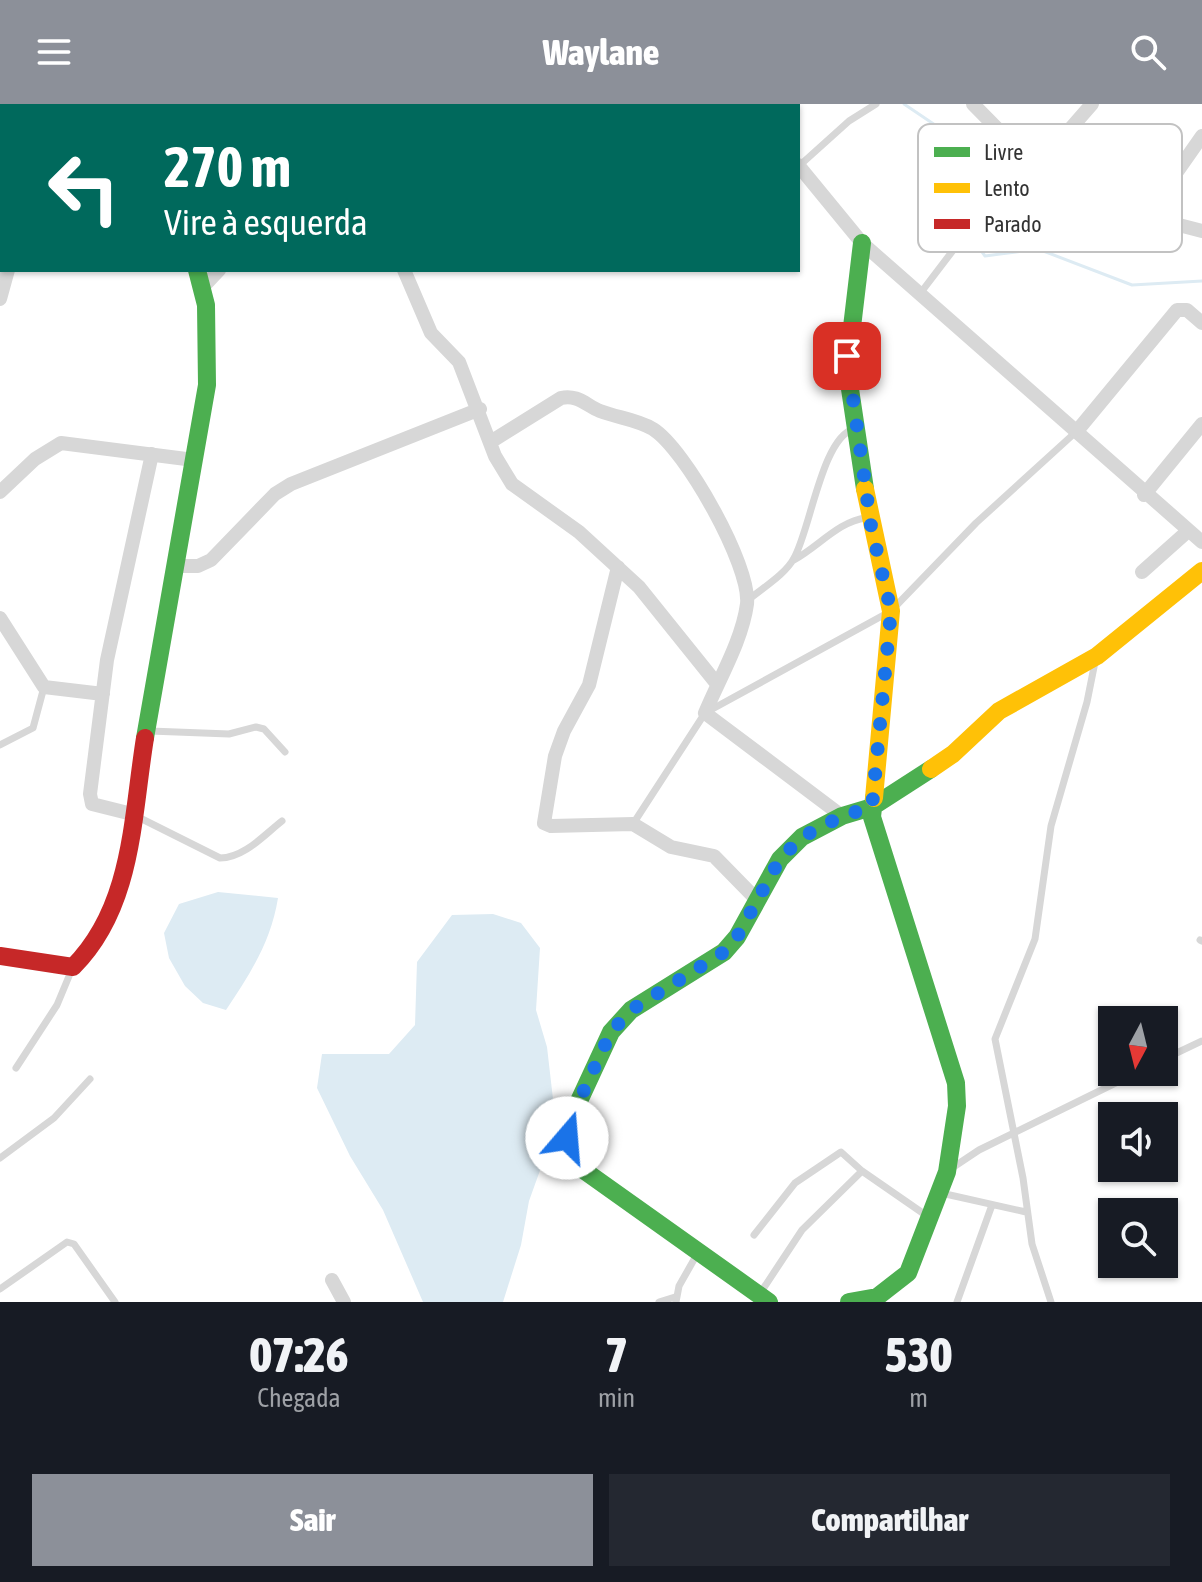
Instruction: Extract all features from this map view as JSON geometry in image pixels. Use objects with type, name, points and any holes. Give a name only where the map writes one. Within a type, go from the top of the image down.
[{"type":"street","points":[[1074,124],[1092,104]]},
{"type":"street","points":[[981,107],[996,124]]},
{"type":"street","points":[[1182,165],[1202,136]]},
{"type":"street","points":[[800,168],[862,243],[919,296],[1077,431],[1144,495],[1202,542]]},
{"type":"street","points":[[1182,226],[1202,231]]},
{"type":"street","points":[[849,1302],[877,1297],[908,1273],[947,1172],[957,1106],[956,1083],[874,828],[872,807],[891,611],[870,518],[847,356],[862,243]]},
{"type":"street","points":[[0,299],[7,272]]},
{"type":"street","points":[[405,272],[431,333],[459,362],[480,409],[495,456],[512,484],[579,532],[639,587],[717,684]]},
{"type":"street","points":[[0,956],[73,967],[101,939],[113,917],[194,460],[210,338],[200,278]]},
{"type":"street","points":[[1077,431],[1177,310],[1187,310],[1202,323]]},
{"type":"street","points":[[492,441],[567,397],[655,430],[679,453],[699,482],[733,552],[747,601],[738,635],[705,713],[842,816]]},
{"type":"street","points":[[175,566],[198,566],[211,560],[275,494],[291,484],[480,409]]},
{"type":"street","points":[[1144,495],[1202,424]]},
{"type":"street","points":[[0,492],[35,459],[61,443],[194,460]]},
{"type":"street","points":[[132,814],[92,804],[90,799],[103,694],[152,454]]},
{"type":"street","points":[[1142,572],[1188,531]]},
{"type":"street","points":[[618,567],[589,685],[564,731],[555,756],[544,823],[633,824],[671,847],[714,856],[758,901]]},
{"type":"street","points":[[765,1298],[697,1254],[582,1169],[567,1138],[573,1114],[611,1032],[631,1010],[724,952],[758,901],[780,859],[802,837],[842,816],[872,807],[953,754],[979,726],[999,711],[1097,656],[1202,571]]},
{"type":"street","points":[[0,618],[44,687],[103,694]]},
{"type":"street","points":[[332,1280],[344,1302]]},
{"type":"lane","points":[[800,164],[849,121],[876,104]]},
{"type":"lane","points":[[919,296],[952,252]]},
{"type":"lane","points":[[794,560],[821,479],[841,435],[858,428]]},
{"type":"lane","points":[[633,824],[705,713],[891,611],[976,523],[1077,431]]},
{"type":"lane","points":[[747,601],[794,560],[827,540],[847,523],[870,518]]},
{"type":"lane","points":[[1051,1302],[1032,1244],[995,1047],[997,1032],[1035,939],[1051,826],[1097,656]]},
{"type":"lane","points":[[0,745],[33,728],[44,687]]},
{"type":"lane","points":[[148,731],[229,734],[256,727],[264,729],[285,752]]},
{"type":"lane","points":[[132,814],[220,858],[230,858],[244,850],[282,821]]},
{"type":"lane","points":[[16,1068],[57,1005],[73,967]]},
{"type":"lane","points":[[1178,1052],[1202,1041]]},
{"type":"lane","points":[[0,1158],[54,1118],[90,1079]]},
{"type":"lane","points":[[947,1172],[1013,1132],[1109,1086]]},
{"type":"lane","points":[[754,1235],[795,1183],[837,1153],[844,1152],[862,1171],[928,1217]]},
{"type":"lane","points":[[765,1298],[796,1237],[862,1171]]},
{"type":"lane","points":[[939,1192],[1026,1212]]},
{"type":"lane","points":[[957,1302],[992,1205]]},
{"type":"lane","points":[[0,1289],[67,1242],[74,1244],[115,1302]]},
{"type":"lane","points":[[659,1302],[676,1300],[697,1254]]},
{"type":"shaded area","points":[[218,892],[278,898],[265,943],[226,1010],[203,1003],[185,986],[169,958],[164,933],[179,904]]},
{"type":"shaded area","points":[[493,914],[521,923],[540,948],[536,1010],[547,1047],[553,1099],[547,1151],[529,1201],[521,1245],[503,1302],[423,1302],[383,1210],[350,1156],[317,1088],[322,1054],[389,1054],[415,1025],[417,962],[452,915]]},
{"type":"waterway","points":[[904,104],[934,124]]},
{"type":"waterway","points":[[982,252],[985,256],[1015,252]]},
{"type":"waterway","points":[[1046,252],[1132,285],[1202,281]]},
{"type":"traffic: fast","points":[[862,243],[847,369],[865,489]]},
{"type":"traffic: fast","points":[[145,738],[207,385],[206,305],[198,272]]},
{"type":"traffic: fast","points":[[769,1302],[582,1169],[567,1138],[573,1114],[611,1032],[631,1010],[724,952],[737,937],[780,859],[802,837],[842,816],[872,807],[931,769]]},
{"type":"traffic: fast","points":[[849,1302],[877,1297],[908,1273],[947,1172],[957,1106],[956,1083],[872,817],[874,798]]},
{"type":"traffic: slow","points":[[865,489],[891,611],[874,798]]},
{"type":"traffic: slow","points":[[931,769],[953,754],[999,711],[1097,656],[1202,571]]},
{"type":"traffic: jam","points":[[0,956],[73,967],[93,943],[108,917],[127,860],[145,738]]},
{"type":"route","points":[[567,1138],[573,1114],[611,1032],[631,1010],[724,952],[737,937],[780,859],[802,837],[842,816],[872,807],[891,611],[871,526],[847,356]]}]
